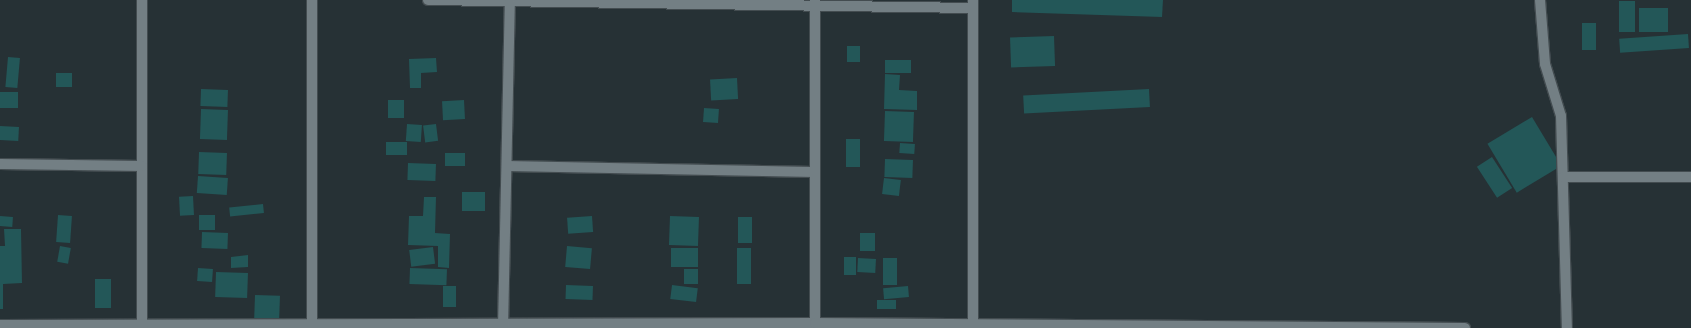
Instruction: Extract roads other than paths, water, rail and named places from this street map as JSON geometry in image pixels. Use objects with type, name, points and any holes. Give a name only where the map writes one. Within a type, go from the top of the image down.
[{"type":"street","points":[[142,0],[142,325]]},
{"type":"street","points":[[312,0],[312,326]]},
{"type":"street","points":[[428,0],[974,4],[973,326]]},
{"type":"street","points":[[1540,0],[1544,64],[1562,116],[1567,328]]},
{"type":"street","points":[[503,326],[510,1]]},
{"type":"street","points":[[815,2],[815,323]]},
{"type":"street","points":[[0,164],[142,166]]},
{"type":"street","points":[[507,166],[814,172]]},
{"type":"street","points":[[1563,177],[1691,177]]},
{"type":"street","points":[[0,325],[661,327],[815,323],[973,326],[1465,328]]}]
